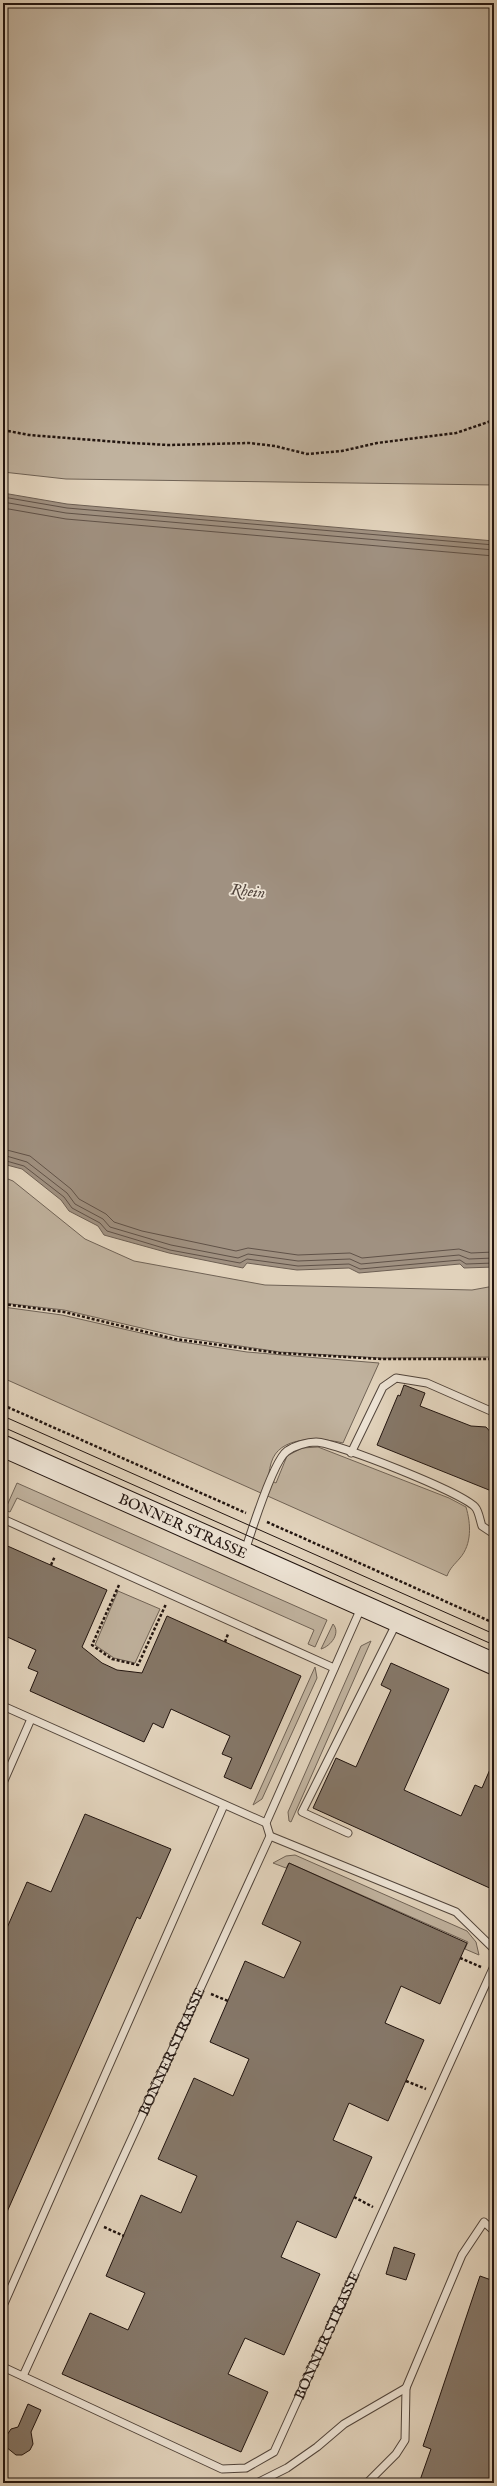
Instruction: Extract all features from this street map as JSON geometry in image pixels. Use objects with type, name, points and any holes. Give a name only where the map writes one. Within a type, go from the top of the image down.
[{"type":"main road","name":"BONNER STRASSE","points":[[4,1448],[244,1553],[361,1607],[494,1664]]},
{"type":"lane","points":[[351,1452],[383,1387],[396,1378],[427,1383],[493,1412]]},
{"type":"lane","points":[[244,1553],[277,1466],[286,1451],[307,1443],[317,1442],[351,1452],[459,1495],[476,1508],[482,1526],[494,1534]]},
{"type":"lane","points":[[3,1519],[334,1668]]},
{"type":"lane","points":[[361,1607],[266,1823],[270,1836],[456,1912],[494,1949]]},
{"type":"lane","points":[[348,1833],[302,1812],[397,1622]]},
{"type":"lane","points":[[3,1706],[266,1823]]},
{"type":"lane","points":[[3,1783],[31,1719]]},
{"type":"lane","points":[[3,2306],[224,1805]]},
{"type":"lane","name":"BONNER STRASSE","points":[[23,2376],[270,1836]]},
{"type":"lane","name":"BONNER STRASSE","points":[[3,2366],[222,2469],[246,2468],[274,2452],[492,1969]]},
{"type":"lane","points":[[366,2483],[396,2454],[404,2440],[406,2388],[462,2254],[484,2222],[494,2231]]},
{"type":"lane","points":[[257,2483],[287,2468],[317,2447],[344,2424],[406,2388]]},
{"type":"path","points":[[3,430],[29,435],[154,444],[249,443],[275,446],[307,454],[342,452],[377,443],[456,433],[494,420]]},
{"type":"path","points":[[3,1304],[64,1312],[175,1339],[279,1353],[381,1359],[494,1359]]},
{"type":"path","points":[[3,1405],[494,1623]]},
{"type":"path","points":[[124,1573],[92,1645],[112,1659],[138,1666],[170,1594]]},
{"type":"path","points":[[460,1958],[492,1969]]},
{"type":"path","points":[[200,1989],[228,2001]]},
{"type":"path","points":[[406,2081],[436,2094]]},
{"type":"path","points":[[354,2197],[383,2211]]},
{"type":"path","points":[[93,2222],[124,2236]]},
{"type":"shaded area","points":[[3,3],[494,3],[494,485],[66,479],[3,472]]},
{"type":"shaded area","points":[[3,1177],[13,1181],[85,1239],[134,1261],[265,1285],[472,1290],[494,1286],[494,1357],[382,1358],[280,1352],[180,1337],[64,1310],[3,1303]]},
{"type":"shaded area","points":[[3,1307],[62,1315],[176,1341],[247,1352],[379,1363],[343,1443],[315,1439],[286,1445],[278,1451],[273,1458],[268,1479],[276,1483],[287,1456],[302,1448],[318,1447],[449,1498],[466,1507],[469,1520],[467,1547],[447,1576],[3,1378]]},
{"type":"shaded area","points":[[17,1483],[327,1620],[315,1647],[308,1644],[314,1630],[17,1498],[10,1512],[5,1510]]},
{"type":"shaded area","points":[[118,1591],[160,1609],[135,1663],[114,1658],[95,1645]]},
{"type":"shaded area","points":[[333,1624],[336,1631],[334,1639],[321,1649]]},
{"type":"shaded area","points":[[371,1641],[291,1822],[289,1821],[288,1812],[361,1646]]},
{"type":"shaded area","points":[[315,1667],[317,1678],[262,1799],[253,1805]]},
{"type":"shaded area","points":[[295,1855],[467,1931],[476,1942],[479,1955],[465,1949],[468,1942],[289,1863],[286,1868],[273,1863],[286,1856]]},
{"type":"water","name":"Rhein","points":[[3,493],[67,504],[494,541],[494,1267],[464,1268],[460,1264],[359,1273],[349,1268],[297,1270],[247,1263],[243,1268],[169,1253],[104,1235],[98,1226],[69,1211],[61,1200],[22,1169],[3,1164]]},
{"type":"building","points":[[404,1385],[425,1393],[420,1406],[471,1426],[486,1427],[494,1436],[494,1492],[377,1445],[398,1395],[400,1396]]},
{"type":"building","points":[[3,1544],[107,1590],[82,1647],[102,1663],[117,1670],[142,1673],[167,1616],[301,1676],[251,1789],[224,1777],[232,1758],[222,1754],[230,1736],[171,1709],[163,1728],[153,1723],[144,1742],[30,1691],[38,1672],[28,1668],[36,1650],[3,1635]]},
{"type":"building","points":[[391,1663],[449,1689],[404,1790],[461,1816],[475,1785],[482,1788],[494,1760],[494,1890],[313,1808],[336,1758],[356,1767],[391,1690],[381,1685]]},
{"type":"building","points":[[85,1814],[171,1849],[140,1919],[137,1917],[3,2221],[3,1937],[27,1882],[51,1892]]},
{"type":"building","points":[[289,1863],[467,1943],[440,2004],[401,1986],[385,2023],[424,2040],[388,2121],[349,2103],[333,2140],[372,2157],[336,2238],[297,2221],[281,2257],[320,2274],[284,2355],[245,2338],[228,2374],[268,2392],[241,2452],[62,2374],[90,2313],[128,2330],[145,2293],[106,2276],[141,2195],[181,2213],[197,2176],[158,2159],[194,2078],[233,2096],[249,2059],[210,2042],[245,1961],[284,1978],[301,1942],[262,1924]]},
{"type":"building","points":[[394,2247],[415,2254],[406,2280],[386,2274]]},
{"type":"building","points":[[480,2276],[494,2281],[494,2483],[419,2483],[431,2449],[423,2446]]},
{"type":"building","points":[[28,2404],[41,2410],[31,2432],[33,2444],[30,2450],[22,2455],[16,2455],[6,2447],[5,2438],[11,2429],[18,2427]]},
{"type":"tram line","points":[[3,1416],[494,1634]]},
{"type":"tram line","points":[[3,1427],[494,1645]]}]
